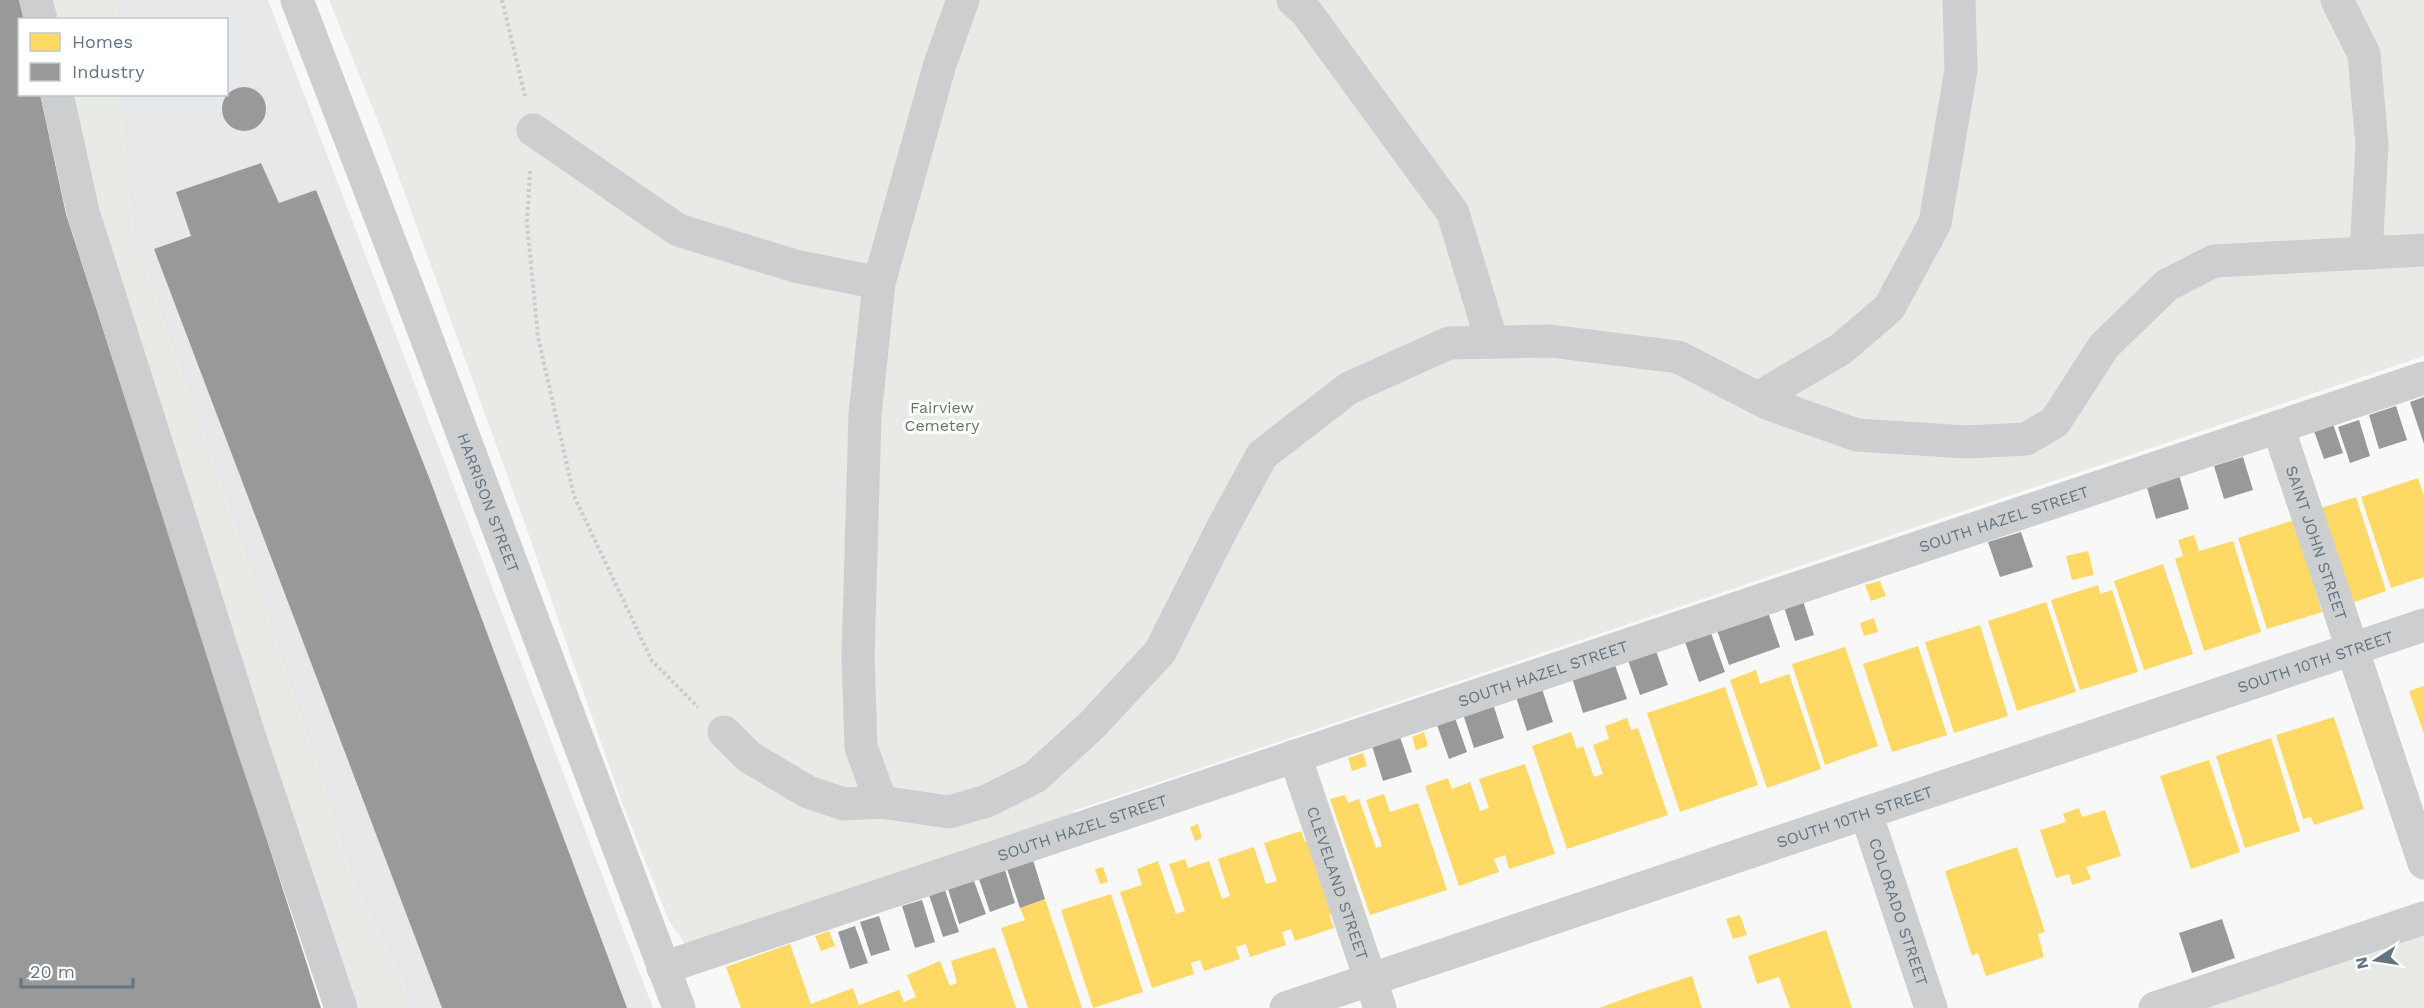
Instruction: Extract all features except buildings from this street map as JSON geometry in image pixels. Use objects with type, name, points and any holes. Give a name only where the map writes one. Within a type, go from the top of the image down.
[{"type":"street","points":[[36,0],[40,18]]},
{"type":"street","name":"HARRISON STREET","points":[[297,0],[679,1008]]},
{"type":"street","points":[[881,802],[861,747],[858,657],[865,415],[879,283],[940,64],[963,0]]},
{"type":"street","points":[[1293,0],[1307,13],[1453,213],[1492,342]]},
{"type":"street","points":[[1758,398],[1841,349],[1888,308],[1935,223],[1961,70],[1959,0]]},
{"type":"street","points":[[2337,0],[2364,54],[2372,145],[2367,253]]},
{"type":"street","points":[[57,96],[83,212],[251,741],[340,1008]]},
{"type":"street","points":[[533,130],[678,230],[795,266],[879,283]]},
{"type":"street","points":[[724,732],[749,757],[808,792],[844,804],[881,802],[949,812],[987,801],[1035,777],[1091,726],[1160,652],[1262,455],[1349,388],[1449,343],[1550,341],[1678,357],[1758,398],[1857,435],[1966,442],[2026,440],[2055,422],[2104,346],[2167,285],[2214,261],[2424,250]]},
{"type":"street","name":"SOUTH HAZEL STREET","points":[[663,968],[2424,378]]},
{"type":"street","name":"SAINT JOHN STREET","points":[[2278,427],[2424,863]]},
{"type":"street","name":"SOUTH 10TH STREET","points":[[1286,1008],[1375,994],[1866,813],[2424,625]]},
{"type":"street","name":"CLEVELAND STREET","points":[[1295,756],[1375,994]]},
{"type":"street","name":"COLORADO STREET","points":[[1866,813],[1931,1008]]},
{"type":"street","points":[[2155,1008],[2424,918]]},
{"type":"path","points":[[502,0],[533,130],[528,223],[538,337],[574,496],[652,661],[724,732]]},
{"type":"shaded area","points":[[121,0],[268,0],[653,1008],[410,1008],[403,981],[353,882],[296,702],[134,237],[119,96],[228,96],[228,18],[114,18]]},
{"type":"green space","points":[[47,0],[121,0],[114,18],[52,18]]},
{"type":"green space","name":"Fairview Cemetery","points":[[329,0],[2424,0],[2424,356],[1073,811],[1073,817],[685,944],[669,921],[621,800],[525,524],[382,131]]},
{"type":"green space","points":[[69,96],[119,96],[134,237],[296,702],[353,882],[403,981],[410,1008],[347,1008],[100,226]]},
{"type":"green space","points":[[2424,933],[2424,1008],[2202,1008]]}]
